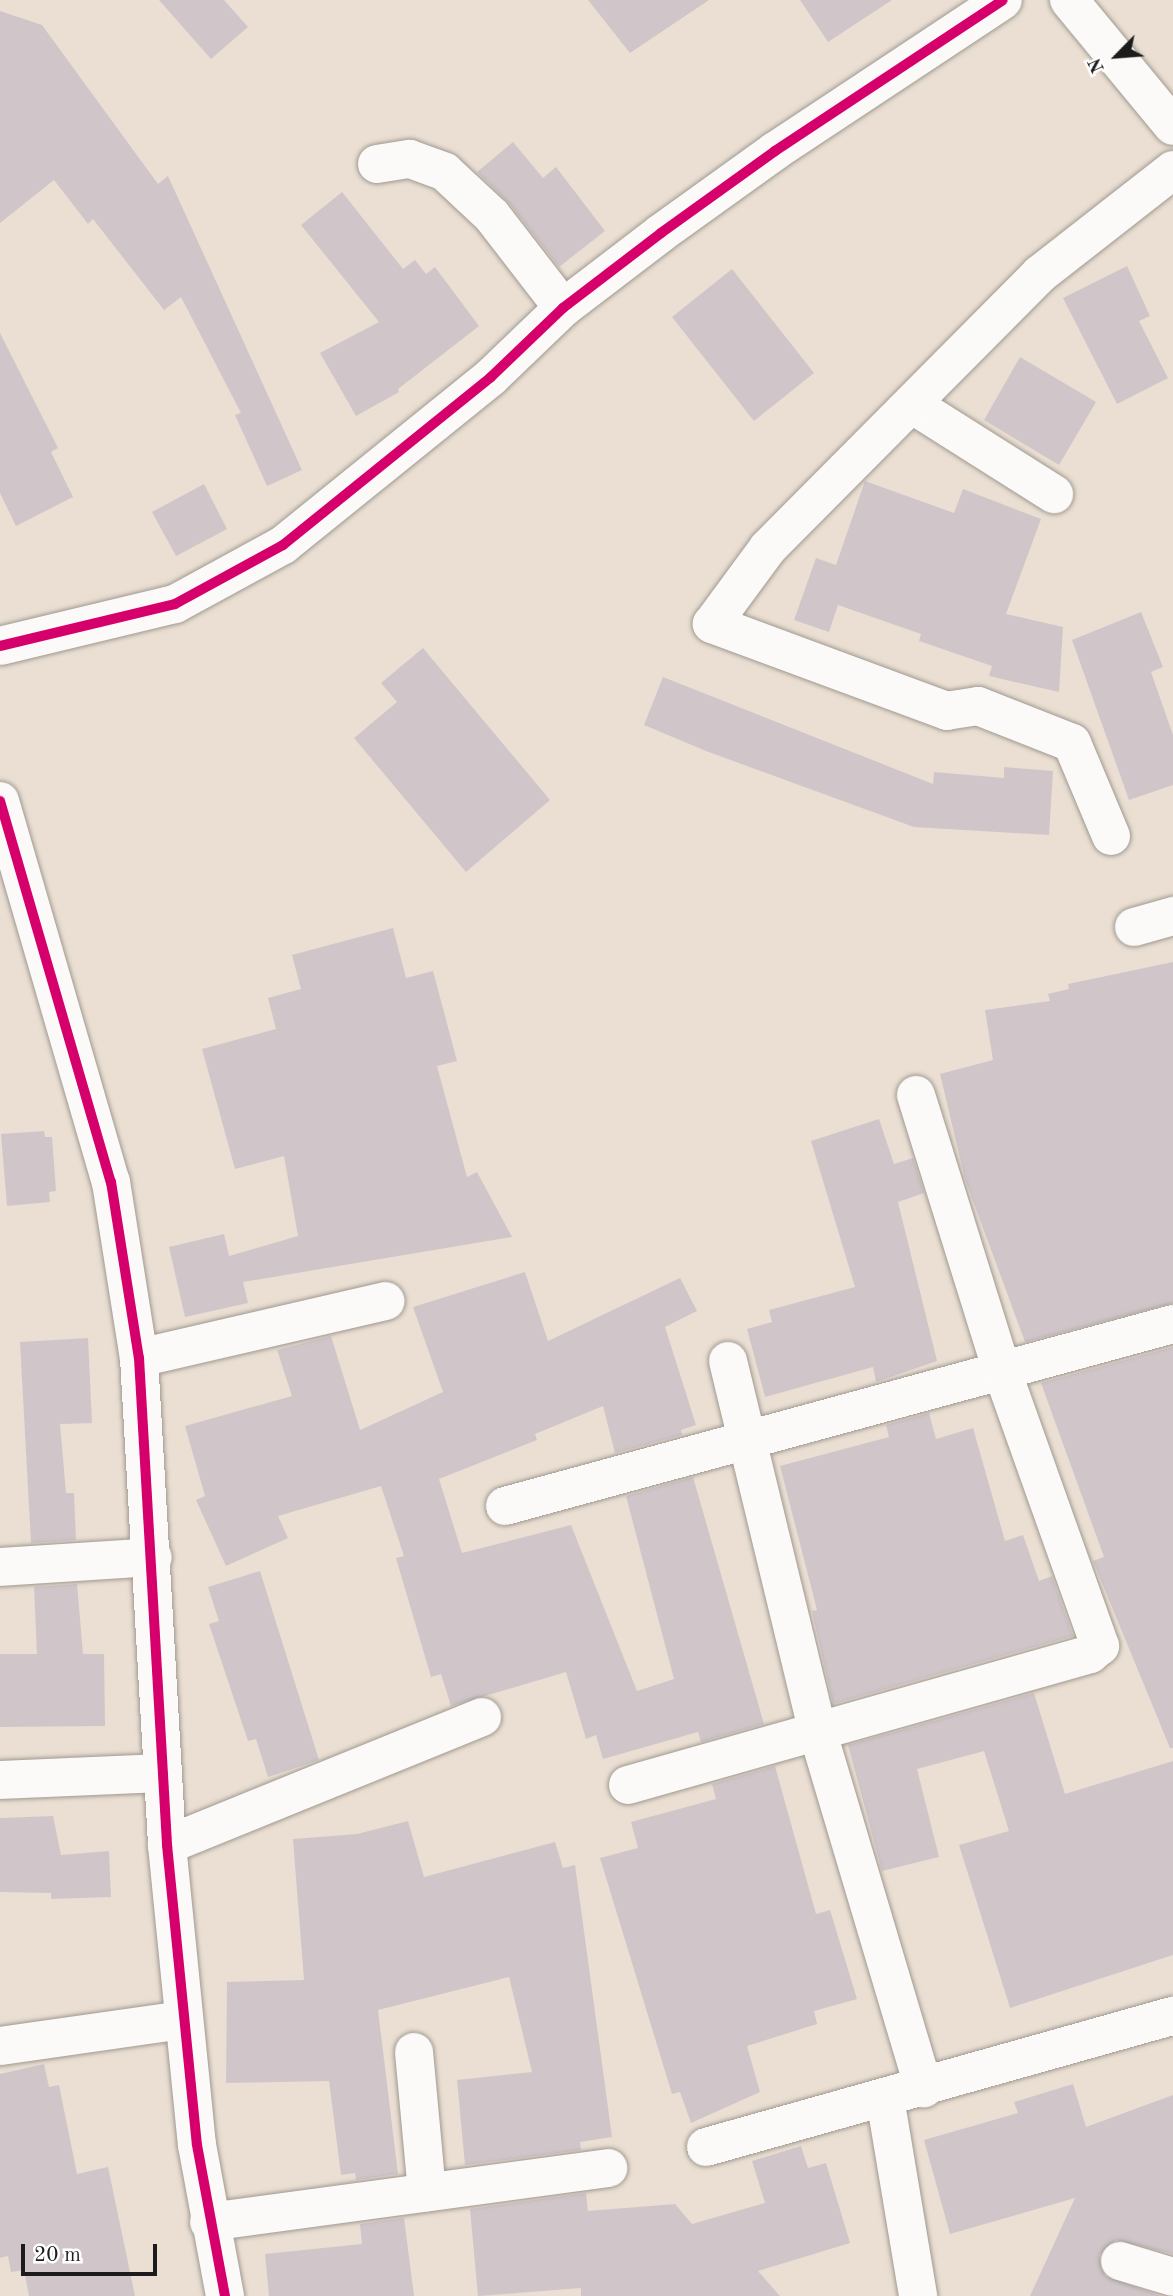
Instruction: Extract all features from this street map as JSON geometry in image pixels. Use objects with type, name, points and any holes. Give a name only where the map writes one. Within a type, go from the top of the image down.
[{"type":"street","points":[[0,646],[175,604],[283,545],[491,377],[563,307],[775,150],[1003,0]]},
{"type":"street","points":[[1069,0],[1173,126]]},
{"type":"street","points":[[377,164],[410,159],[445,172],[492,216],[563,307]]},
{"type":"street","points":[[1111,835],[1072,743],[978,706],[947,711],[712,624],[768,548],[1040,274],[1173,170]]},
{"type":"street","points":[[912,405],[1054,494]]},
{"type":"street","points":[[0,801],[111,1182],[139,1359],[153,1557],[160,1773],[183,2020],[209,2222],[225,2296]]},
{"type":"street","points":[[1134,927],[1173,916]]},
{"type":"street","points":[[628,1785],[1090,1654],[1100,1646],[1001,1368],[916,1095]]},
{"type":"street","points":[[139,1359],[386,1301]]},
{"type":"street","points":[[505,1506],[1001,1368],[1173,1324]]},
{"type":"street","points":[[728,1361],[817,1731],[924,2088]]},
{"type":"street","points":[[0,1567],[153,1557]]},
{"type":"street","points":[[167,1845],[482,1717]]},
{"type":"street","points":[[0,1780],[160,1773]]},
{"type":"street","points":[[706,2147],[1173,2016]]},
{"type":"street","points":[[0,2046],[183,2020]]},
{"type":"street","points":[[414,2052],[427,2192]]},
{"type":"street","points":[[886,2098],[918,2296]]},
{"type":"street","points":[[209,2222],[608,2168]]},
{"type":"street","points":[[1120,2261],[1173,2277]]},
{"type":"building","points":[[159,0],[224,0],[248,27],[211,59]]},
{"type":"building","points":[[588,0],[709,0],[630,53]]},
{"type":"building","points":[[800,0],[892,0],[828,42]]},
{"type":"building","points":[[0,11],[42,25],[158,184],[168,176],[302,470],[267,486],[235,415],[241,413],[181,297],[164,310],[93,219],[88,224],[54,180],[0,223]]},
{"type":"building","points":[[513,142],[543,178],[556,167],[605,231],[559,267],[509,203],[477,172]]},
{"type":"building","points":[[342,192],[403,269],[415,260],[426,274],[435,267],[479,326],[398,389],[399,392],[356,416],[320,353],[379,322],[301,225]]},
{"type":"building","points":[[1127,266],[1150,316],[1139,321],[1168,378],[1117,404],[1063,298]]},
{"type":"building","points":[[732,269],[814,373],[754,421],[672,317]]},
{"type":"building","points":[[0,333],[58,448],[51,452],[73,497],[16,526],[0,493]]},
{"type":"building","points":[[1020,357],[1096,402],[1059,465],[984,420]]},
{"type":"building","points":[[865,481],[954,513],[963,489],[1041,519],[1006,614],[1063,627],[1059,692],[989,676],[992,666],[919,641],[921,634],[838,605],[829,632],[794,620],[816,558],[836,565]]},
{"type":"building","points":[[204,484],[227,529],[176,556],[152,512]]},
{"type":"building","points":[[1141,612],[1163,667],[1151,672],[1173,735],[1173,785],[1129,800],[1072,640]]},
{"type":"building","points":[[423,648],[550,800],[466,872],[354,738],[397,702],[381,683]]},
{"type":"building","points":[[663,677],[933,784],[934,772],[1004,778],[1004,767],[1053,771],[1049,835],[914,827],[706,751],[644,725]]},
{"type":"building","points":[[393,928],[406,978],[433,971],[457,1061],[437,1066],[467,1177],[477,1172],[512,1237],[243,1282],[248,1303],[185,1317],[169,1247],[224,1234],[229,1256],[298,1236],[284,1156],[235,1169],[202,1049],[276,1029],[268,998],[301,989],[292,955]]},
{"type":"building","points":[[1173,962],[1173,1303],[1025,1342],[965,1179],[940,1074],[993,1060],[985,1010],[1050,1001],[1048,994],[1069,989],[1068,984]]},
{"type":"building","points":[[879,1119],[894,1164],[913,1158],[924,1193],[898,1202],[937,1361],[876,1382],[873,1367],[765,1397],[747,1329],[772,1322],[769,1310],[855,1287],[811,1141]]},
{"type":"building","points":[[44,1131],[45,1137],[52,1137],[56,1191],[49,1192],[50,1202],[7,1206],[1,1134]]},
{"type":"building","points":[[525,1272],[548,1341],[680,1278],[697,1311],[665,1327],[696,1425],[681,1430],[682,1435],[615,1453],[603,1406],[535,1434],[537,1440],[439,1479],[462,1553],[571,1525],[637,1691],[674,1679],[626,1496],[693,1477],[764,1724],[701,1742],[698,1732],[603,1759],[596,1735],[586,1739],[566,1672],[451,1706],[441,1674],[431,1677],[396,1558],[404,1556],[381,1486],[278,1516],[288,1538],[226,1566],[196,1500],[205,1496],[185,1426],[292,1396],[277,1350],[331,1336],[360,1430],[443,1392],[413,1307]]},
{"type":"building","points":[[88,1338],[92,1423],[60,1424],[66,1493],[74,1493],[76,1540],[31,1543],[20,1342]]},
{"type":"building","points":[[1173,1347],[1173,1748],[1170,1748],[1093,1561],[1104,1557],[1041,1383]]},
{"type":"building","points":[[929,1413],[936,1439],[973,1428],[1005,1541],[1023,1535],[1039,1581],[1052,1576],[1073,1636],[833,1704],[812,1611],[817,1610],[780,1466],[889,1437],[886,1425]]},
{"type":"building","points":[[260,1571],[319,1760],[268,1777],[256,1739],[248,1741],[209,1624],[219,1621],[208,1587]]},
{"type":"building","points":[[77,1584],[83,1654],[104,1654],[105,1726],[0,1727],[0,1654],[37,1654],[34,1587]]},
{"type":"building","points":[[1034,1693],[1065,1794],[1173,1761],[1173,1955],[1010,2008],[959,1845],[1009,1831],[984,1751],[917,1769],[939,1857],[882,1871],[848,1745]]},
{"type":"building","points":[[775,1766],[816,1914],[830,1910],[857,1999],[814,2011],[817,2024],[747,2046],[760,2092],[691,2123],[680,2092],[672,2094],[600,1858],[638,1848],[631,1822],[716,1799],[712,1784]]},
{"type":"building","points":[[53,1816],[61,1855],[109,1851],[111,1897],[51,1899],[51,1893],[0,1892],[0,1818]]},
{"type":"building","points":[[408,1821],[424,1877],[555,1842],[563,1868],[575,1865],[612,2137],[580,2142],[581,2150],[465,2165],[457,2080],[532,2072],[509,1977],[378,2010],[398,2174],[356,2180],[355,2173],[341,2175],[329,2081],[226,2083],[227,1982],[304,1980],[293,1839],[357,1834]]},
{"type":"building","points":[[44,2064],[49,2087],[59,2085],[77,2174],[108,2167],[135,2296],[29,2296],[24,2270],[11,2272],[8,2256],[0,2258],[0,2074]]},
{"type":"building","points":[[1073,2084],[1086,2127],[1173,2095],[1173,2254],[1116,2240],[1099,2255],[1105,2276],[1160,2296],[1030,2296],[1075,2198],[950,2234],[924,2140],[1018,2113],[1014,2102]]},
{"type":"building","points":[[801,2146],[808,2168],[826,2163],[850,2243],[758,2271],[780,2296],[581,2296],[581,2288],[478,2296],[470,2209],[586,2193],[588,2211],[675,2204],[692,2224],[765,2203],[752,2161]]},
{"type":"building","points":[[404,2218],[414,2296],[269,2296],[265,2254],[362,2244],[360,2224]]},
{"type":"cycle path","points":[[0,646],[175,604],[283,545],[491,377],[563,308],[661,233],[775,151],[1003,0]]},
{"type":"cycle path","points":[[0,801],[111,1182],[139,1358],[167,1845],[197,2145],[225,2296]]}]
